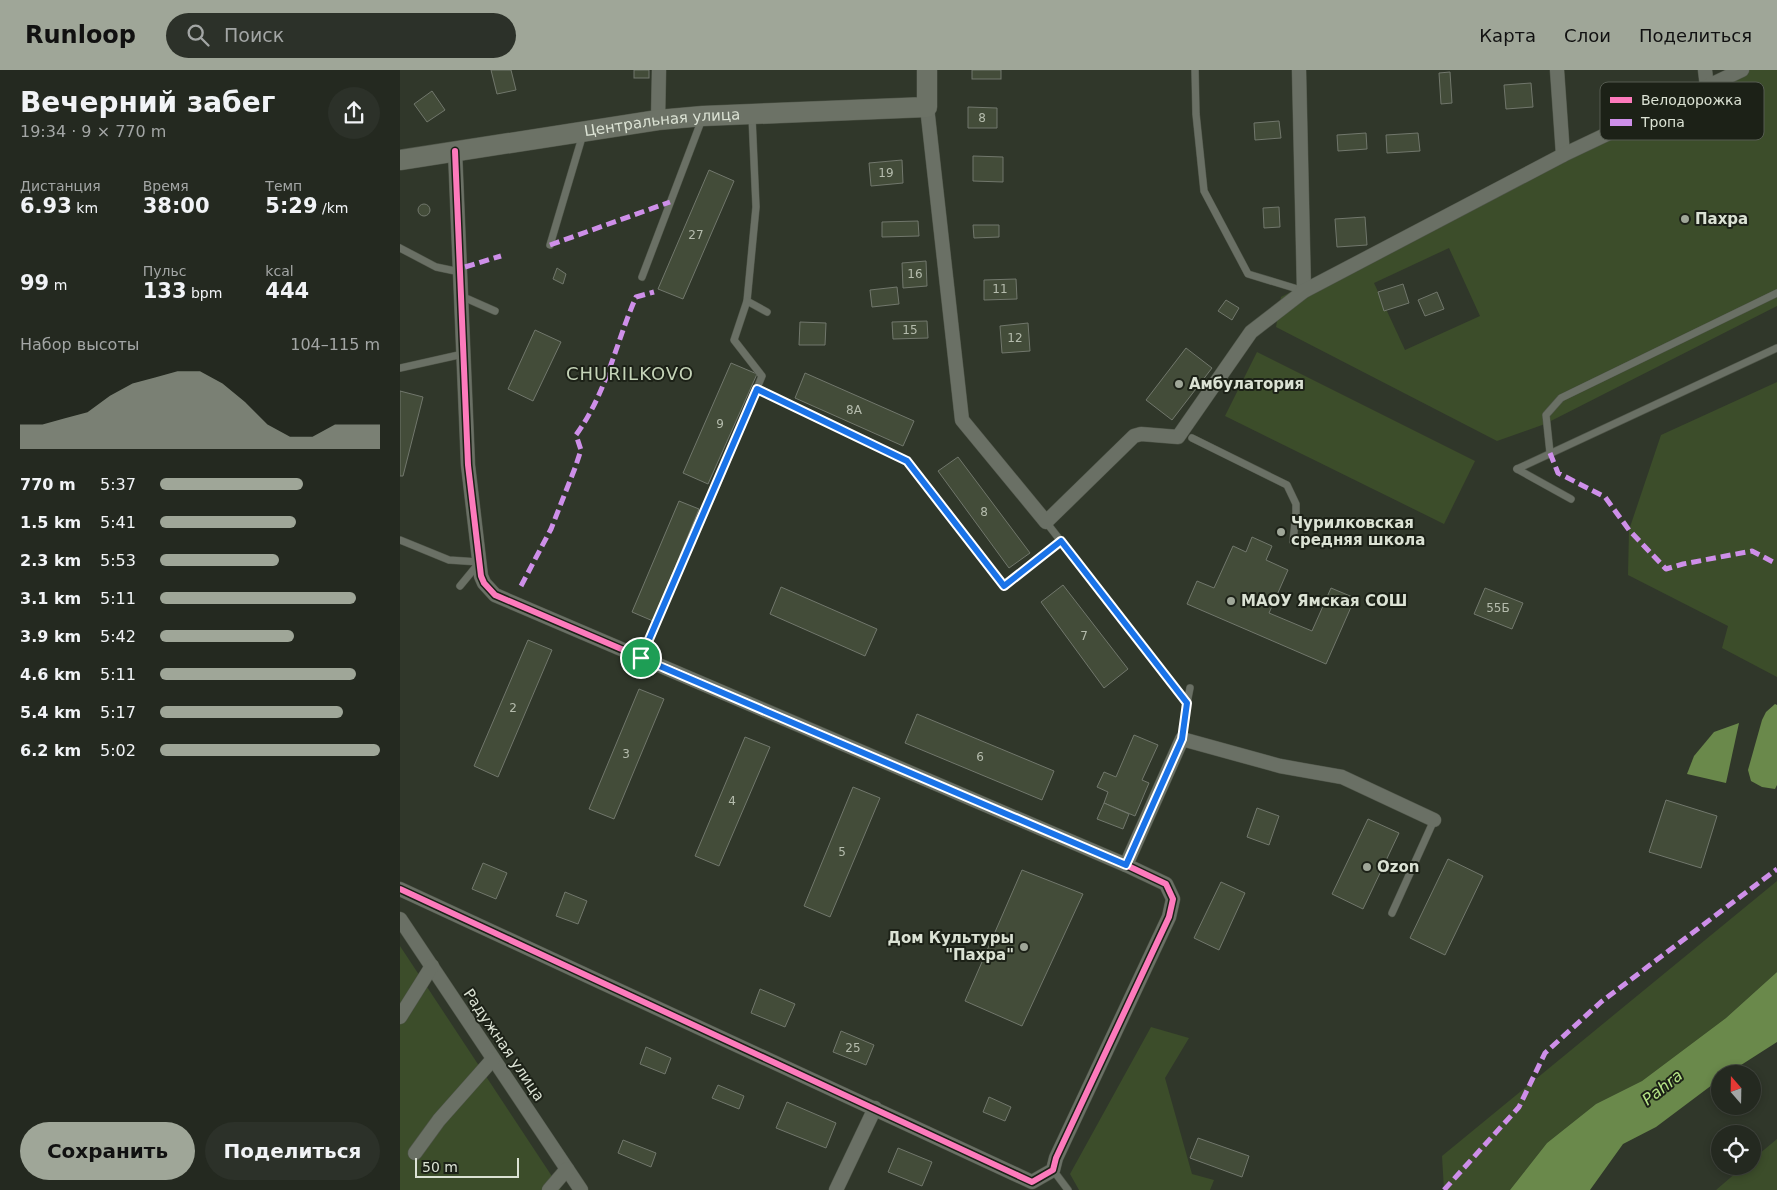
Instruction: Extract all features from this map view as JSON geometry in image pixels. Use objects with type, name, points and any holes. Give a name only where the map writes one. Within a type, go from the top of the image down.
[{"type":"street","points":[[658,70],[658,120]]},
{"type":"street","points":[[927,70],[927,107],[962,420],[1046,522],[1134,436],[1141,434],[1178,437],[1251,332],[1304,291],[1563,155],[1600,138]]},
{"type":"street","points":[[1299,70],[1304,291]]},
{"type":"street","points":[[1557,70],[1563,155]]},
{"type":"street","points":[[1717,82],[1742,70]]},
{"type":"street","name":"Центральная улица","points":[[400,160],[658,120],[703,116],[927,107]]},
{"type":"street","points":[[400,889],[1032,1182],[1053,1170],[1056,1158],[1164,926],[1173,899],[1166,884],[1126,865],[495,595],[484,583],[479,562],[468,465],[455,151]]},
{"type":"street","points":[[1126,865],[1182,739],[1280,766],[1342,776],[1434,820]]},
{"type":"street","name":"Радужная улица","points":[[400,919],[581,1190]]},
{"type":"street","points":[[400,1017],[432,966]]},
{"type":"street","points":[[415,1153],[439,1120],[493,1058]]},
{"type":"street","points":[[836,1190],[875,1108]]},
{"type":"street","points":[[549,1190],[567,1169]]},
{"type":"lane","points":[[1195,70],[1196,114],[1204,191],[1248,274],[1304,291]]},
{"type":"lane","points":[[641,658],[762,376],[734,340],[747,301],[756,207],[752,114]]},
{"type":"lane","points":[[642,277],[703,116]]},
{"type":"lane","points":[[550,245],[584,132]]},
{"type":"lane","points":[[400,248],[436,267],[460,272]]},
{"type":"lane","points":[[1550,453],[1546,415],[1561,398],[1777,293]]},
{"type":"lane","points":[[461,295],[495,311]]},
{"type":"lane","points":[[747,301],[768,312]]},
{"type":"lane","points":[[1571,499],[1516,469],[1777,348]]},
{"type":"lane","points":[[400,368],[463,354]]},
{"type":"lane","points":[[757,389],[907,461],[1004,586],[1061,541]]},
{"type":"lane","points":[[1192,438],[1287,485],[1296,504],[1292,541]]},
{"type":"lane","points":[[1046,522],[1187,703]]},
{"type":"lane","points":[[400,540],[449,560],[479,562]]},
{"type":"lane","points":[[460,586],[479,562]]},
{"type":"lane","points":[[1182,739],[1190,688]]},
{"type":"lane","points":[[1392,913],[1434,820]]},
{"type":"lane","points":[[1053,1170],[1068,1190]]},
{"type":"shaded area","points":[[1734,70],[1777,70],[1777,306],[1545,424],[1497,441],[1276,327],[1281,297],[1600,137],[1600,140],[1764,140],[1764,82],[1710,82]],"holes":[[[1449,248],[1480,316],[1405,350],[1374,283]]]},
{"type":"shaded area","points":[[1257,352],[1475,461],[1444,524],[1225,416]]},
{"type":"shaded area","points":[[1777,382],[1777,677],[1722,648],[1728,626],[1628,575],[1629,530],[1661,435]]},
{"type":"shaded area","points":[[1777,881],[1777,972],[1726,1018],[1642,1081],[1596,1104],[1547,1143],[1510,1190],[1444,1190],[1442,1156]]},
{"type":"shaded area","points":[[400,946],[561,1190],[400,1190]]},
{"type":"shaded area","points":[[1151,1027],[1189,1038],[1165,1078],[1192,1174],[1214,1180],[1210,1190],[1079,1190],[1070,1174]]},
{"type":"shaded area","points":[[1777,1139],[1777,1190],[1716,1190],[1734,1175],[1761,1175],[1761,1152]]},
{"type":"water","points":[[1775,704],[1777,705],[1777,785],[1775,789],[1762,787],[1751,781],[1748,770],[1762,720],[1766,712]]},
{"type":"water","points":[[1739,723],[1726,783],[1687,774],[1694,756],[1714,732]]},
{"type":"water","name":"Pahra","points":[[1777,972],[1777,1042],[1741,1065],[1711,1065],[1711,1086],[1656,1127],[1623,1144],[1590,1190],[1510,1190],[1547,1143],[1596,1104],[1642,1081],[1726,1018]]},
{"type":"building","points":[[491,70],[511,70],[516,90],[497,94]]},
{"type":"building","points":[[634,70],[649,70],[649,78],[634,78]]},
{"type":"building","points":[[972,70],[1001,70],[1001,79],[972,79]]},
{"type":"building","points":[[1450,72],[1452,103],[1441,104],[1439,73]]},
{"type":"building","points":[[1531,83],[1533,107],[1506,109],[1504,85]]},
{"type":"building","points":[[432,91],[445,110],[427,122],[414,104]]},
{"type":"building","points":[[968,107],[997,108],[997,128],[968,128]]},
{"type":"building","points":[[1279,121],[1281,138],[1255,140],[1254,123]]},
{"type":"building","points":[[1366,133],[1367,149],[1338,151],[1337,135]]},
{"type":"building","points":[[1418,133],[1420,151],[1387,153],[1386,135]]},
{"type":"building","points":[[973,156],[1003,157],[1003,182],[973,181]]},
{"type":"building","points":[[902,160],[903,183],[871,186],[869,163]]},
{"type":"building","points":[[709,170],[734,181],[683,299],[658,289]]},
{"type":"building","points":[[422,204],[426,204],[430,210],[426,216],[422,216],[418,212],[418,208]]},
{"type":"building","points":[[1279,207],[1280,227],[1264,228],[1263,208]]},
{"type":"building","points":[[1365,217],[1367,245],[1337,247],[1335,219]]},
{"type":"building","points":[[918,221],[919,236],[882,237],[882,222]]},
{"type":"building","points":[[973,225],[999,225],[999,237],[974,238]]},
{"type":"building","points":[[926,261],[927,286],[903,288],[902,263]]},
{"type":"building","points":[[557,268],[566,274],[563,284],[553,279]]},
{"type":"building","points":[[1016,279],[1017,299],[984,300],[984,280]]},
{"type":"building","points":[[1403,284],[1409,303],[1384,311],[1378,292]]},
{"type":"building","points":[[897,287],[899,304],[872,307],[870,290]]},
{"type":"building","points":[[1437,292],[1444,309],[1425,316],[1418,300]]},
{"type":"building","points":[[1226,300],[1239,308],[1232,320],[1218,311]]},
{"type":"building","points":[[927,321],[928,338],[893,339],[892,322]]},
{"type":"building","points":[[800,322],[826,323],[825,345],[799,345]]},
{"type":"building","points":[[1028,323],[1030,351],[1002,353],[1000,326]]},
{"type":"building","points":[[535,330],[561,342],[533,401],[508,389]]},
{"type":"building","name":"Амбулатория","points":[[1186,348],[1212,368],[1172,420],[1146,400]]},
{"type":"building","points":[[731,363],[757,374],[708,484],[683,473]]},
{"type":"building","points":[[805,373],[914,421],[903,446],[795,398]]},
{"type":"building","points":[[400,391],[423,397],[403,476],[400,476]]},
{"type":"building","points":[[958,457],[1030,553],[1009,568],[938,471]]},
{"type":"building","points":[[679,501],[699,509],[653,621],[632,612]]},
{"type":"building","name":"МАОУ Ямская СОШ","points":[[1252,537],[1272,546],[1266,560],[1288,570],[1269,613],[1312,631],[1331,588],[1355,598],[1326,664],[1187,604],[1197,581],[1214,588],[1233,546],[1246,552]]},
{"type":"building","points":[[1063,585],[1128,669],[1104,688],[1041,602]]},
{"type":"building","points":[[781,587],[877,629],[865,656],[770,614]]},
{"type":"building","points":[[1485,588],[1523,603],[1512,629],[1474,614]]},
{"type":"building","points":[[528,640],[552,650],[498,777],[474,766]]},
{"type":"building","points":[[639,689],[664,699],[614,819],[589,809]]},
{"type":"building","points":[[917,714],[1054,771],[1042,800],[905,743]]},
{"type":"building","points":[[1134,735],[1158,745],[1142,780],[1149,783],[1135,816],[1104,803],[1108,792],[1097,787],[1104,772],[1116,777]]},
{"type":"building","points":[[745,737],[770,747],[719,866],[695,856]]},
{"type":"building","points":[[853,787],[880,798],[830,917],[804,906]]},
{"type":"building","points":[[1666,800],[1717,816],[1701,868],[1649,852]]},
{"type":"building","points":[[1104,803],[1129,814],[1123,829],[1097,819]]},
{"type":"building","points":[[1257,808],[1279,816],[1269,845],[1247,837]]},
{"type":"building","points":[[1368,819],[1399,833],[1363,909],[1332,894]]},
{"type":"building","points":[[1448,859],[1483,876],[1445,955],[1410,938]]},
{"type":"building","points":[[483,863],[507,873],[496,899],[472,889]]},
{"type":"building","name":"Дом Культуры \"Пахра\"","points":[[1022,870],[1083,894],[1022,1026],[965,1001]]},
{"type":"building","points":[[1221,882],[1245,893],[1219,950],[1194,938]]},
{"type":"building","points":[[565,892],[587,901],[578,924],[556,916]]},
{"type":"building","points":[[760,989],[795,1004],[785,1027],[751,1013]]},
{"type":"building","points":[[841,1031],[874,1045],[866,1065],[833,1052]]},
{"type":"building","points":[[646,1047],[671,1058],[665,1074],[640,1064]]},
{"type":"building","points":[[718,1085],[744,1096],[739,1109],[712,1098]]},
{"type":"building","points":[[989,1097],[1011,1107],[1005,1121],[983,1112]]},
{"type":"building","points":[[787,1102],[836,1123],[826,1148],[776,1128]]},
{"type":"building","points":[[1198,1138],[1249,1156],[1242,1177],[1190,1158]]},
{"type":"building","points":[[623,1140],[656,1153],[651,1167],[618,1153]]},
{"type":"building","points":[[898,1148],[932,1162],[922,1186],[888,1172]]},
{"type":"marked path","points":[[550,245],[670,202]]},
{"type":"marked path","points":[[465,267],[501,256]]},
{"type":"marked path","points":[[521,586],[551,529],[581,450],[576,435],[587,419],[603,385],[636,297],[654,292]]},
{"type":"marked path","points":[[1550,453],[1558,473],[1605,497],[1629,530],[1666,569],[1752,551],[1777,564]]},
{"type":"marked path","points":[[1444,1190],[1519,1107],[1545,1053],[1601,1002],[1777,869]]},
{"type":"cycle path","points":[[400,889],[1032,1182],[1053,1170],[1056,1158],[1169,917],[1173,899],[1166,884],[1126,865],[495,595],[484,583],[481,576],[468,465],[455,151]]},
{"type":"place","name":"Пахра","points":[[1685,219]]},
{"type":"place","name":"Амбулатория","points":[[1179,384]]},
{"type":"place","name":"Чурилковская средняя школа","points":[[1281,532]]},
{"type":"place","name":"МАОУ Ямская СОШ","points":[[1231,601]]},
{"type":"place","name":"Ozon","points":[[1367,867]]},
{"type":"place","name":"Дом Культуры \"Пахра\"","points":[[1024,947]]},
{"type":"district","name":"CHURILKOVO","points":[[630,374]]},
{"type":"route","points":[[757,389],[907,461],[1004,586],[1061,541],[1187,703],[1182,739],[1126,865],[641,658],[757,389]]}]
